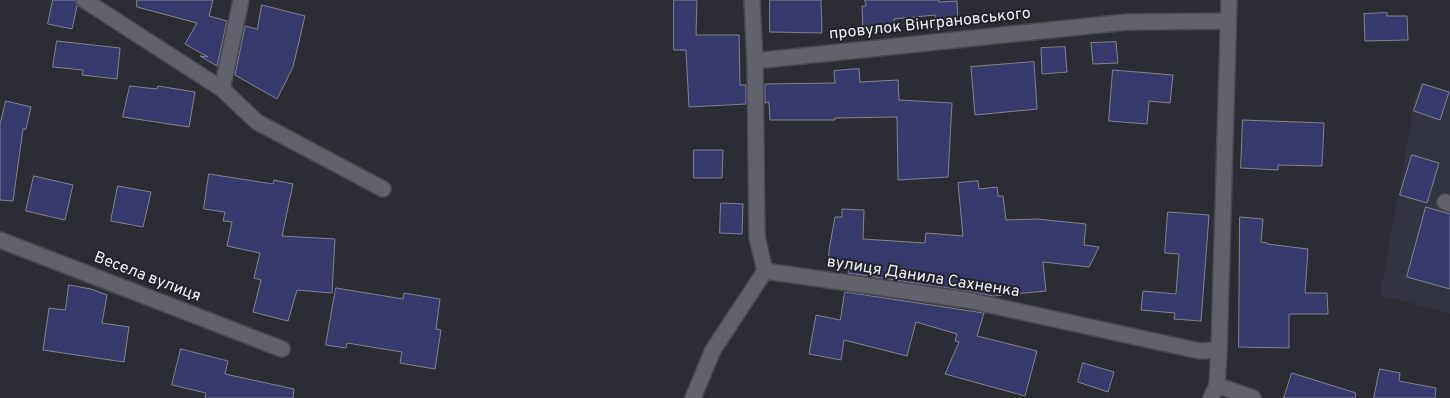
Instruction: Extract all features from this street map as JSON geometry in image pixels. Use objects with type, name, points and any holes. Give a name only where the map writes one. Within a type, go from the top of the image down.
[{"type":"street","points":[[84,0],[222,89],[257,122],[383,190]]},
{"type":"street","points":[[222,89],[241,0]]},
{"type":"street","points":[[694,398],[713,350],[765,271],[757,237],[755,61],[752,0]]},
{"type":"street","points":[[1229,0],[1219,350],[1214,391],[1253,398]]},
{"type":"street","name":"провулок Вінграновського","points":[[755,61],[1127,22],[1228,21]]},
{"type":"street","name":"Весела вулиця","points":[[0,240],[282,350]]},
{"type":"street","name":"вулиця Данила Сахненка","points":[[765,271],[967,300],[1200,351],[1219,350]]},
{"type":"shaded area","points":[[1420,82],[1450,91],[1450,313],[1380,295],[1412,110]]},
{"type":"building","points":[[53,0],[75,0],[77,6],[72,29],[48,24]]},
{"type":"building","points":[[137,0],[213,0],[209,16],[227,21],[217,66],[200,56],[208,57],[185,44],[197,23],[137,7]]},
{"type":"building","points":[[674,0],[697,0],[696,35],[739,35],[740,85],[746,85],[746,104],[689,107],[686,50],[674,50]]},
{"type":"building","points":[[770,0],[821,0],[822,33],[770,32]]},
{"type":"building","points":[[865,0],[957,1],[958,23],[936,25],[935,15],[894,19],[895,27],[863,29],[862,6],[866,6]]},
{"type":"building","points":[[262,5],[305,16],[293,67],[277,99],[235,75],[245,26],[257,29]]},
{"type":"building","points":[[1387,13],[1387,16],[1407,16],[1408,40],[1365,41],[1364,14]]},
{"type":"building","points":[[57,41],[120,48],[117,79],[82,75],[83,70],[53,67]]},
{"type":"building","points":[[1116,42],[1118,63],[1093,64],[1091,43]]},
{"type":"building","points":[[1065,47],[1067,72],[1042,74],[1041,48]]},
{"type":"building","points":[[1034,62],[1037,109],[975,115],[971,67]]},
{"type":"building","points":[[859,69],[860,82],[898,80],[899,100],[952,103],[948,177],[898,180],[897,117],[835,118],[835,120],[770,120],[769,102],[765,103],[765,84],[835,83],[834,71]]},
{"type":"building","points":[[1113,70],[1173,75],[1170,103],[1149,101],[1147,124],[1109,121]]},
{"type":"building","points":[[1423,84],[1449,92],[1440,120],[1414,111]]},
{"type":"building","points":[[130,86],[157,89],[158,86],[195,92],[189,127],[123,117]]},
{"type":"building","points":[[6,101],[31,107],[26,129],[23,129],[13,201],[0,200],[0,125]]},
{"type":"building","points":[[1243,120],[1324,123],[1322,166],[1278,165],[1278,170],[1241,168]]},
{"type":"building","points":[[694,150],[723,150],[722,178],[694,178]]},
{"type":"building","points":[[1412,155],[1439,163],[1427,203],[1400,195]]},
{"type":"building","points":[[209,174],[273,184],[274,180],[293,184],[282,236],[335,239],[332,293],[297,290],[288,321],[253,312],[261,280],[254,278],[260,253],[227,246],[232,222],[223,221],[225,212],[204,209]]},
{"type":"building","points":[[34,176],[73,185],[65,220],[26,211]]},
{"type":"building","points":[[978,181],[979,189],[997,187],[998,196],[1003,196],[1006,220],[1037,219],[1086,224],[1084,245],[1099,247],[1089,267],[1043,262],[1046,291],[993,296],[848,273],[850,264],[828,264],[835,217],[842,217],[842,209],[864,210],[863,239],[925,243],[926,233],[963,236],[958,183]]},
{"type":"building","points":[[118,186],[151,192],[143,227],[111,221]]},
{"type":"building","points":[[721,203],[743,204],[742,234],[720,233]]},
{"type":"building","points":[[1426,207],[1450,214],[1450,289],[1407,277]]},
{"type":"building","points":[[1168,212],[1209,215],[1201,321],[1174,319],[1175,313],[1141,310],[1143,291],[1176,294],[1179,254],[1165,253]]},
{"type":"building","points":[[1240,217],[1263,219],[1261,242],[1308,249],[1305,293],[1327,293],[1328,314],[1289,314],[1289,348],[1239,347]]},
{"type":"building","points":[[69,285],[91,289],[107,295],[102,323],[129,327],[124,362],[43,350],[49,308],[65,310]]},
{"type":"building","points":[[336,288],[403,299],[404,293],[440,299],[436,329],[441,330],[435,369],[400,363],[402,352],[347,343],[346,348],[326,345]]},
{"type":"building","points":[[845,292],[984,313],[977,336],[1037,351],[1025,396],[945,374],[959,342],[955,341],[957,334],[916,322],[907,356],[844,340],[841,360],[809,354],[816,315],[840,320]]},
{"type":"building","points":[[181,349],[228,361],[225,374],[294,389],[293,398],[205,398],[206,393],[172,385]]},
{"type":"building","points":[[1083,363],[1114,372],[1108,392],[1078,382]]},
{"type":"building","points":[[1380,369],[1400,373],[1399,381],[1436,388],[1435,398],[1374,398]]},
{"type":"building","points":[[1292,373],[1356,393],[1355,398],[1284,398]]}]
